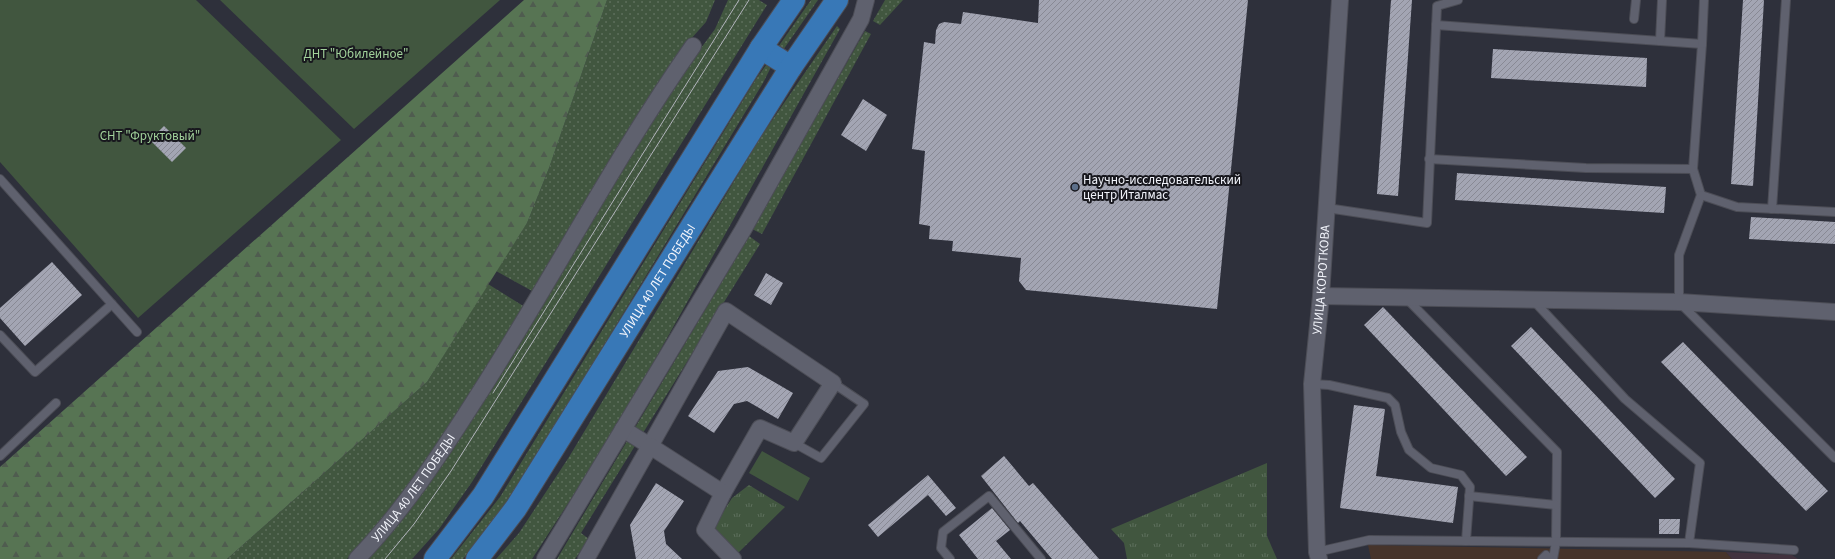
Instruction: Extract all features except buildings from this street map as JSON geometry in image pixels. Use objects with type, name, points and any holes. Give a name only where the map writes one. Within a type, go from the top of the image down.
[{"type":"main road","points":[[435,559],[483,496],[761,48],[794,0]]},
{"type":"main road","name":"УЛИЦА 40 ЛЕТ ПОБЕДЫ","points":[[477,559],[520,501],[791,67],[837,0]]},
{"type":"main road","points":[[761,48],[791,67]]},
{"type":"street","points":[[545,559],[742,230],[861,19],[866,0]]},
{"type":"street","name":"УЛИЦА КОРОТКОВА","points":[[1318,555],[1312,384],[1320,296],[1340,0]]},
{"type":"street","name":"УЛИЦА 40 ЛЕТ ПОБЕДЫ","points":[[357,559],[393,518],[452,435],[530,312],[665,86],[693,46]]},
{"type":"street","points":[[1320,296],[1404,296],[1679,302],[1835,312]]},
{"type":"street","points":[[586,559],[726,311],[833,383],[794,443],[760,428],[723,493],[704,530],[733,559]]},
{"type":"street","points":[[623,429],[723,493]]},
{"type":"lane","points":[[1326,208],[1427,223],[1437,6],[1458,0]]},
{"type":"lane","points":[[1634,20],[1636,0]]},
{"type":"lane","points":[[1660,41],[1662,0]]},
{"type":"lane","points":[[1704,0],[1693,169],[1701,195],[1679,255],[1679,302],[1835,458]]},
{"type":"lane","points":[[1772,209],[1786,0]]},
{"type":"lane","points":[[1436,25],[1702,44]]},
{"type":"lane","points":[[1429,159],[1586,168],[1693,169]]},
{"type":"lane","points":[[0,179],[137,332]]},
{"type":"lane","points":[[1701,195],[1736,207],[1835,212]]},
{"type":"lane","points":[[1404,296],[1557,452],[1556,542],[1551,559],[1546,555],[1542,559]]},
{"type":"lane","points":[[1532,299],[1625,399],[1700,463],[1689,543]]},
{"type":"lane","points":[[0,335],[35,372],[112,304]]},
{"type":"lane","points":[[794,443],[821,458],[864,404],[833,383]]},
{"type":"lane","points":[[1312,384],[1329,385],[1388,398],[1395,405],[1401,432],[1409,450],[1431,468],[1461,475],[1470,487],[1466,541]]},
{"type":"lane","points":[[0,456],[56,403]]},
{"type":"lane","points":[[950,559],[941,548],[944,532],[988,496],[1041,559]]},
{"type":"lane","points":[[1469,496],[1556,505]]},
{"type":"lane","points":[[1318,555],[1370,540],[1689,543],[1794,550]]},
{"type":"shaded area","points":[[1368,545],[1726,552],[1732,559],[1371,559]]},
{"type":"shaded area","points":[[1726,552],[1792,555],[1798,559],[1732,559]]},
{"type":"green space","name":"СНТ \"Фруктовый\"","points":[[0,0],[196,0],[341,140],[138,318],[0,162]]},
{"type":"green space","name":"ДНТ \"Юбилейное\"","points":[[220,0],[500,0],[354,129]]},
{"type":"green space","points":[[524,0],[607,0],[549,168],[527,223],[427,382],[227,559],[0,559],[0,467]]},
{"type":"green space","points":[[607,0],[715,0],[706,22],[690,40],[660,80],[619,145],[534,292],[496,271],[527,223],[549,168]]},
{"type":"green space","points":[[728,0],[759,0],[767,5],[472,482],[439,529],[412,559],[368,559],[382,544],[448,456],[671,89],[715,29]]},
{"type":"green space","points":[[811,0],[818,0],[781,53],[776,50]]},
{"type":"green space","points":[[885,0],[903,0],[880,25],[873,21]]},
{"type":"green space","points":[[837,26],[840,29],[615,431],[532,559],[496,559],[519,533],[569,457],[760,138]]},
{"type":"green space","points":[[865,31],[871,34],[762,234],[752,229]]},
{"type":"green space","points":[[769,61],[773,63],[763,83],[508,503],[463,559],[451,559],[500,497],[756,79]]},
{"type":"green space","points":[[749,236],[760,244],[581,533],[589,539],[575,559],[557,559]]},
{"type":"green space","points":[[488,284],[525,307],[443,438],[421,470],[398,501],[347,559],[227,559],[427,382]]},
{"type":"green space","points":[[762,451],[810,478],[798,501],[749,473]]},
{"type":"green space","points":[[1267,463],[1267,536],[1277,559],[1127,559],[1124,543],[1111,529]]},
{"type":"green space","points":[[749,485],[785,507],[737,554],[713,528],[732,498]]},
{"type":"tram line","points":[[493,393],[739,0]]},
{"type":"tram line","points":[[385,559],[414,524],[451,471],[749,0]]},
{"type":"place","name":"Научно-исследовательский центр Италмас","points":[[1075,187]]}]
